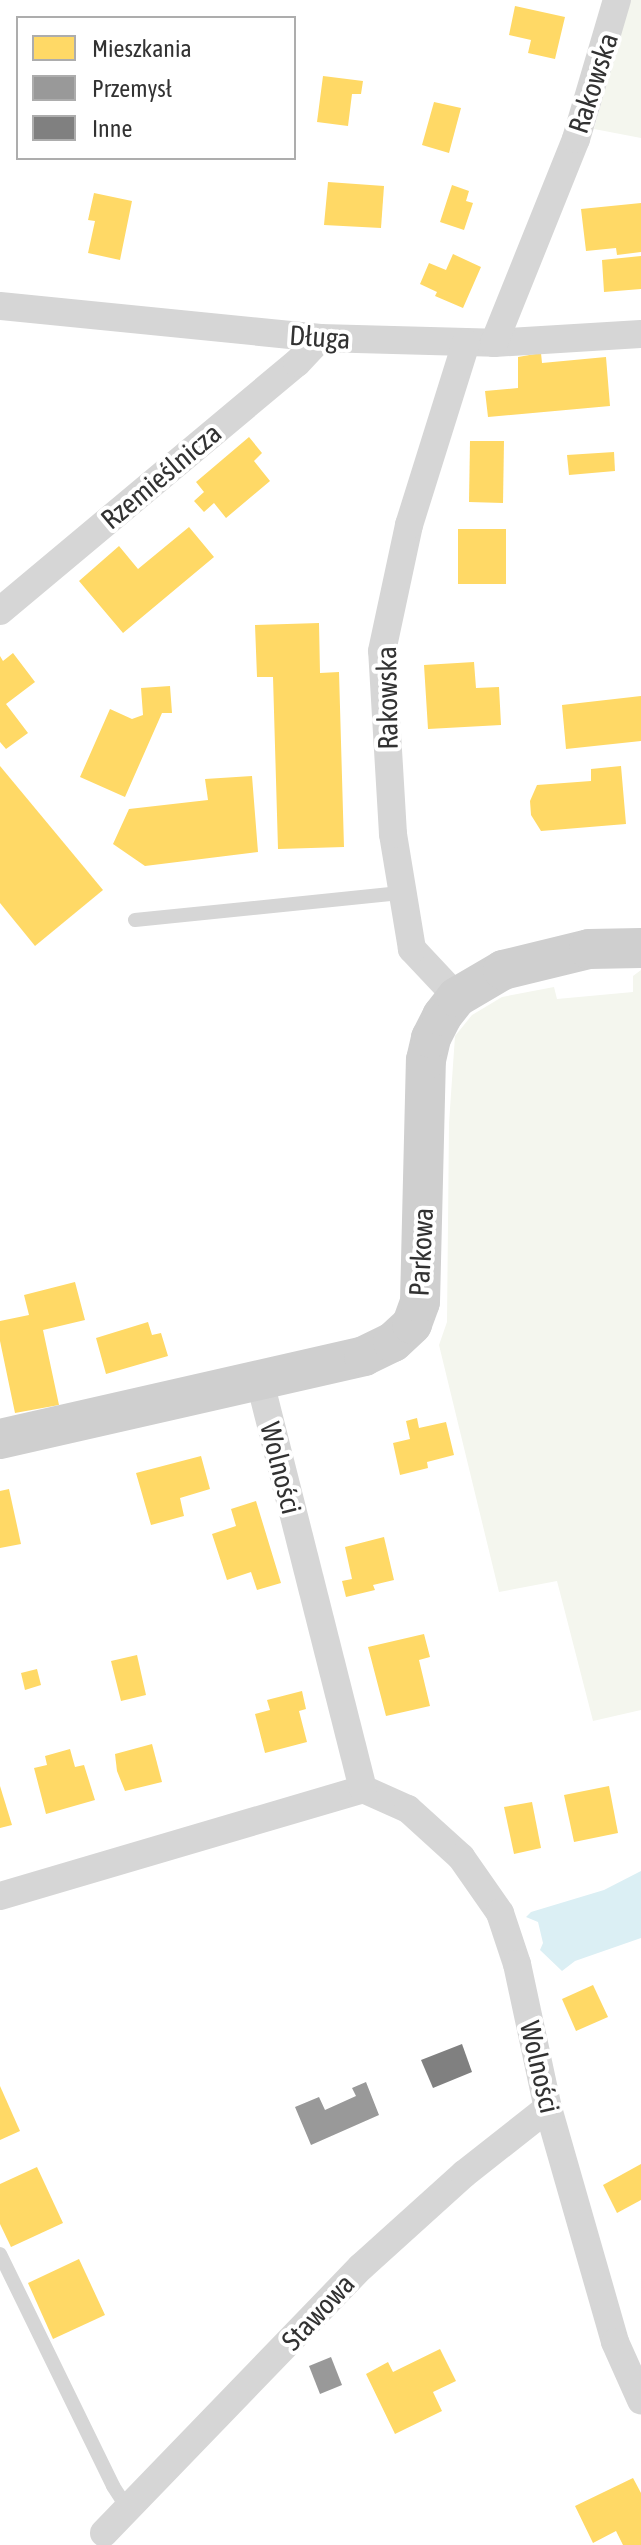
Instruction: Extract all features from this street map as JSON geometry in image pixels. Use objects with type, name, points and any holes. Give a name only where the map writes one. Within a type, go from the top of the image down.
[{"type":"street","name":"Rakowska","points":[[457,997],[412,949],[393,834],[382,651],[409,525],[480,343],[576,139],[617,0]]},
{"type":"street","name":"Długa","points":[[0,306],[320,338],[480,343],[641,334]]},
{"type":"street","name":"Rzemieślnicza","points":[[0,611],[297,363],[320,338]]},
{"type":"street","name":"Parkowa","points":[[0,1439],[364,1356],[393,1342],[412,1324],[420,1302],[424,1273],[426,1060],[437,1027],[457,997],[503,970],[542,958],[589,949],[641,948]]},
{"type":"street","name":"Wolności","points":[[259,1379],[363,1789],[408,1809],[461,1857],[490,1894],[517,1964],[548,2108],[615,2342],[641,2400]]},
{"type":"street","points":[[0,1896],[363,1789]]},
{"type":"street","name":"Stawowa","points":[[107,2539],[128,2509],[361,2267],[464,2174],[548,2108]]},
{"type":"lane","points":[[135,920],[403,893]]},
{"type":"lane","points":[[0,2254],[113,2486],[128,2509]]},
{"type":"shaded area","points":[[629,0],[641,0],[641,138],[594,129]]},
{"type":"shaded area","points":[[641,970],[641,1710],[593,1721],[557,1581],[499,1592],[439,1345],[447,1322],[449,1123],[455,1036],[472,1015],[502,997],[554,987],[557,999],[633,992],[633,976]]},
{"type":"shaded area","points":[[641,1871],[641,1938],[575,1961],[562,1971],[540,1950],[543,1943],[538,1922],[526,1917],[531,1912],[604,1890]]},
{"type":"building: Mieszkania","points":[[515,6],[565,17],[555,59],[528,53],[531,40],[509,35]]},
{"type":"building: Mieszkania","points":[[323,76],[363,81],[361,94],[352,94],[348,126],[317,122]]},
{"type":"building: Mieszkania","points":[[434,102],[461,108],[449,153],[422,145]]},
{"type":"building: Mieszkania","points":[[328,182],[384,186],[381,228],[324,225]]},
{"type":"building: Mieszkania","points":[[452,185],[469,191],[466,201],[473,203],[464,230],[440,222]]},
{"type":"building: Mieszkania","points":[[94,193],[132,201],[120,260],[88,253],[95,221],[88,220]]},
{"type":"building: Mieszkania","points":[[641,203],[641,252],[617,255],[616,248],[586,251],[581,209]]},
{"type":"building: Mieszkania","points":[[453,254],[481,267],[463,308],[435,296],[437,292],[420,284],[429,263],[446,270]]},
{"type":"building: Mieszkania","points":[[641,256],[641,289],[604,292],[602,260]]},
{"type":"building: Mieszkania","points":[[541,353],[542,363],[606,357],[610,406],[488,417],[485,391],[518,388],[518,357]]},
{"type":"building: Mieszkania","points":[[249,437],[262,453],[254,461],[270,481],[226,518],[214,503],[204,512],[194,501],[204,492],[196,482]]},
{"type":"building: Mieszkania","points":[[470,441],[504,441],[503,503],[469,502]]},
{"type":"building: Mieszkania","points":[[614,452],[615,471],[569,475],[567,455]]},
{"type":"building: Mieszkania","points":[[189,527],[214,557],[123,633],[79,581],[119,546],[138,569]]},
{"type":"building: Mieszkania","points":[[458,529],[506,529],[506,584],[458,584]]},
{"type":"building: Mieszkania","points":[[319,623],[320,673],[339,672],[344,847],[278,849],[273,677],[257,677],[255,625]]},
{"type":"building: Mieszkania","points":[[13,653],[35,682],[6,704],[28,733],[6,749],[0,742],[0,656],[3,661]]},
{"type":"building: Mieszkania","points":[[474,662],[476,688],[499,687],[501,725],[428,729],[424,665]]},
{"type":"building: Mieszkania","points":[[170,686],[172,713],[162,713],[125,797],[80,777],[110,709],[132,719],[143,715],[141,688]]},
{"type":"building: Mieszkania","points":[[641,696],[641,741],[566,749],[562,705]]},
{"type":"building: Mieszkania","points":[[0,766],[103,890],[35,946],[0,903]]},
{"type":"building: Mieszkania","points":[[621,766],[626,824],[541,831],[531,815],[530,801],[537,785],[591,781],[591,769]]},
{"type":"building: Mieszkania","points":[[252,776],[258,852],[145,866],[113,844],[129,809],[208,800],[205,779]]},
{"type":"building: Mieszkania","points":[[75,1282],[85,1320],[43,1330],[59,1405],[15,1413],[0,1341],[0,1321],[29,1315],[24,1295]]},
{"type":"building: Mieszkania","points":[[148,1322],[152,1335],[161,1333],[168,1356],[106,1374],[96,1338]]},
{"type":"building: Mieszkania","points":[[417,1418],[419,1428],[446,1422],[454,1455],[427,1462],[428,1468],[400,1475],[393,1443],[410,1439],[406,1421]]},
{"type":"building: Mieszkania","points":[[201,1456],[210,1489],[180,1498],[184,1516],[151,1525],[136,1473]]},
{"type":"building: Mieszkania","points":[[9,1489],[21,1544],[0,1548],[0,1491]]},
{"type":"building: Mieszkania","points":[[256,1501],[281,1583],[257,1590],[251,1572],[227,1580],[212,1534],[236,1526],[231,1509]]},
{"type":"building: Mieszkania","points":[[384,1537],[394,1580],[373,1585],[375,1590],[346,1597],[342,1581],[352,1579],[345,1547]]},
{"type":"building: Mieszkania","points":[[424,1634],[430,1657],[419,1660],[430,1706],[386,1716],[368,1647]]},
{"type":"building: Mieszkania","points":[[137,1655],[146,1695],[121,1701],[111,1661]]},
{"type":"building: Mieszkania","points":[[37,1669],[41,1685],[25,1690],[21,1673]]},
{"type":"building: Mieszkania","points":[[302,1691],[306,1709],[299,1711],[307,1742],[265,1753],[255,1714],[270,1710],[267,1700]]},
{"type":"building: Mieszkania","points":[[152,1744],[162,1782],[125,1791],[117,1771],[115,1754]]},
{"type":"building: Mieszkania","points":[[70,1749],[75,1767],[84,1765],[95,1800],[46,1814],[34,1768],[47,1765],[45,1756]]},
{"type":"building: Mieszkania","points":[[0,1786],[12,1825],[0,1828]]},
{"type":"building: Mieszkania","points":[[609,1786],[618,1833],[574,1842],[564,1795]]},
{"type":"building: Mieszkania","points":[[532,1802],[541,1848],[514,1854],[504,1807]]},
{"type":"building: Mieszkania","points":[[593,1985],[608,2017],[576,2031],[562,1999]]},
{"type":"building: Mieszkania","points":[[0,2086],[20,2131],[0,2140]]},
{"type":"building: Mieszkania","points":[[641,2164],[641,2200],[617,2213],[603,2185]]},
{"type":"building: Mieszkania","points":[[37,2167],[63,2223],[11,2247],[0,2224],[0,2184]]},
{"type":"building: Mieszkania","points":[[79,2259],[105,2315],[53,2339],[28,2283]]},
{"type":"building: Mieszkania","points":[[440,2349],[456,2381],[433,2392],[442,2411],[395,2434],[366,2374],[388,2362],[393,2372]]},
{"type":"building: Mieszkania","points":[[633,2478],[641,2493],[641,2545],[623,2545],[616,2531],[593,2543],[575,2506]]},
{"type":"building: Przemysł","points":[[366,2082],[379,2115],[311,2145],[295,2107],[319,2097],[325,2110],[356,2096],[352,2088]]},
{"type":"building: Przemysł","points":[[331,2357],[342,2385],[320,2394],[309,2366]]},
{"type":"building: Inne","points":[[462,2044],[472,2072],[433,2088],[421,2060]]}]
